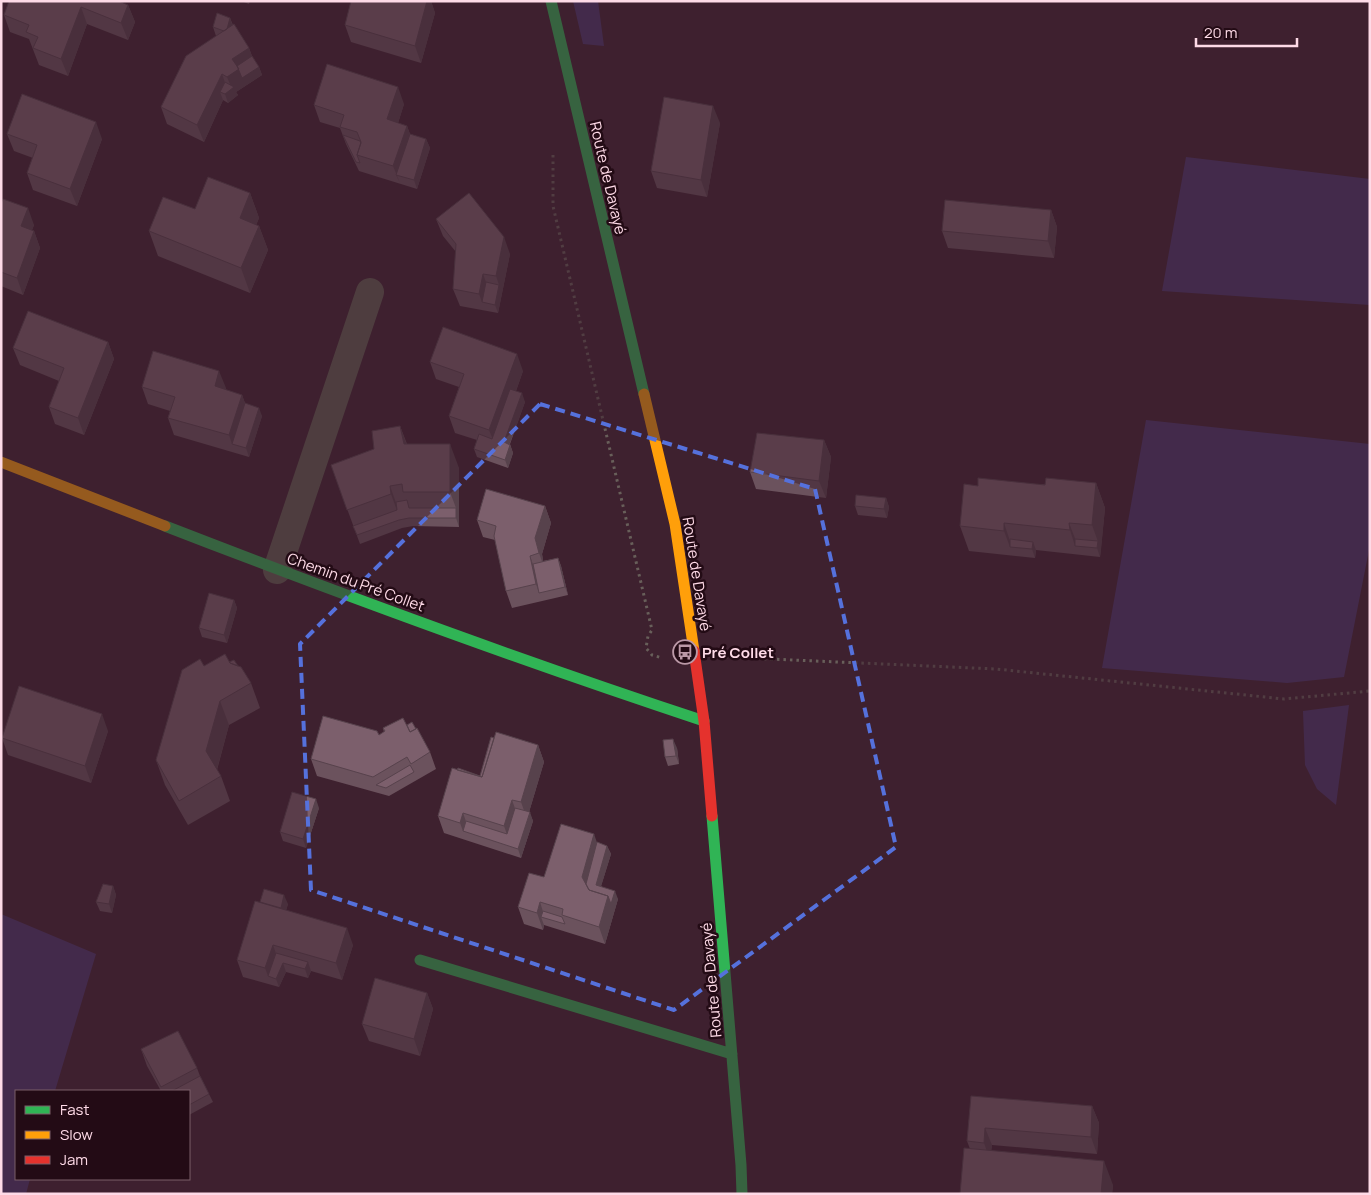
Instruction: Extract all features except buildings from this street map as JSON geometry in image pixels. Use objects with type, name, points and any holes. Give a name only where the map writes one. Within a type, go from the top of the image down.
[{"type":"street","name":"Route de Davayé","points":[[551,1],[675,524],[704,721],[742,1194]]},
{"type":"street","points":[[277,570],[370,292]]},
{"type":"street","name":"Chemin du Pré Collet","points":[[1,462],[277,570],[596,686],[704,721]]},
{"type":"street","points":[[420,960],[732,1054]]},
{"type":"path","points":[[553,148],[553,206],[652,630],[648,636],[646,648],[652,655]]},
{"type":"path","points":[[695,655],[996,669],[1284,699],[1370,691]]},
{"type":"highlighted area","points":[[540,404],[815,489],[896,847],[674,1010],[311,890],[300,644]]},
{"type":"shaded area","points":[[573,1],[598,1],[604,46],[583,44]]},
{"type":"shaded area","points":[[1186,157],[1370,179],[1370,305],[1162,291]]},
{"type":"shaded area","points":[[1146,420],[1370,444],[1370,545],[1344,677],[1287,683],[1102,668]]},
{"type":"shaded area","points":[[1349,705],[1336,805],[1317,789],[1305,765],[1303,711]]},
{"type":"shaded area","points":[[1,914],[96,954],[55,1090],[15,1090],[15,1180],[30,1180],[26,1194],[1,1194]]},
{"type":"traffic: fast","points":[[551,1],[644,394]]},
{"type":"traffic: fast","points":[[165,526],[433,627],[704,721]]},
{"type":"traffic: fast","points":[[712,816],[742,1194]]},
{"type":"traffic: fast","points":[[420,960],[732,1054]]},
{"type":"traffic: slow","points":[[644,394],[675,524],[694,651]]},
{"type":"traffic: slow","points":[[1,462],[165,526]]},
{"type":"traffic: jam","points":[[694,651],[704,721],[712,816]]},
{"type":"place","name":"Pré Collet","points":[[685,652]]}]
